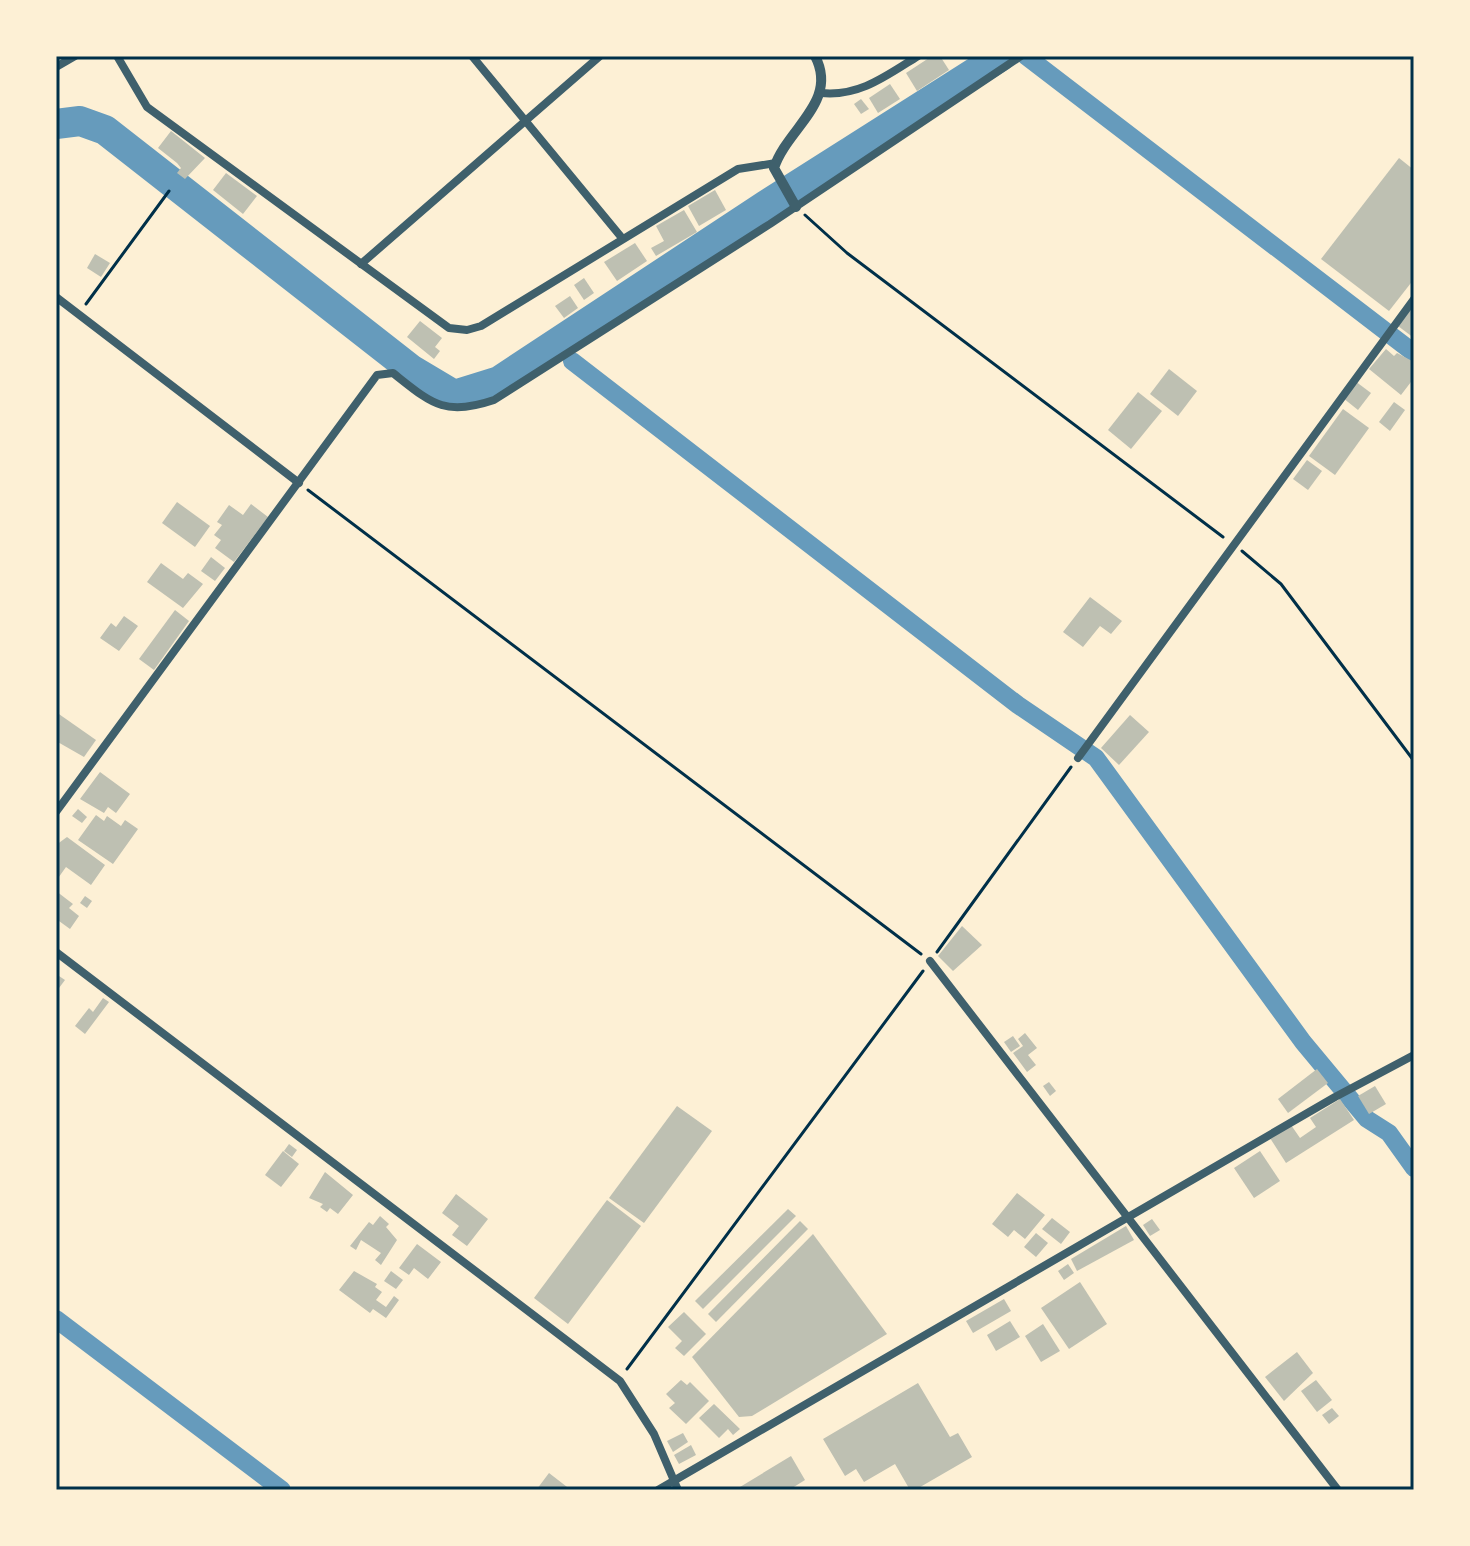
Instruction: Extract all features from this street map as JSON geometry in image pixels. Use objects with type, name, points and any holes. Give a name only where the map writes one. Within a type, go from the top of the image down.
[{"type":"street","points":[[56,67],[75,56]]},
{"type":"street","points":[[117,56],[147,107],[449,328],[467,330],[481,326],[738,169],[776,163]]},
{"type":"street","points":[[472,56],[622,238]]},
{"type":"street","points":[[361,264],[600,56]]},
{"type":"street","points":[[794,204],[781,183],[776,163],[793,132],[814,110],[821,93],[815,56]]},
{"type":"street","points":[[821,93],[845,95],[880,80],[918,56]]},
{"type":"street","points":[[56,812],[377,375],[393,373],[441,408],[474,407],[494,400],[1021,56]]},
{"type":"street","points":[[56,297],[299,483]]},
{"type":"street","points":[[1078,758],[1414,299]]},
{"type":"street","points":[[56,952],[620,1381],[654,1434],[675,1486]]},
{"type":"street","points":[[930,961],[1338,1490]]},
{"type":"street","points":[[658,1490],[675,1486],[1127,1217],[1414,1055]]},
{"type":"path","points":[[79,314],[169,191]]},
{"type":"path","points":[[794,204],[847,253],[1234,545],[1281,584],[1414,761]]},
{"type":"path","points":[[299,483],[930,961]]},
{"type":"path","points":[[620,1381],[1078,758]]},
{"type":"building","points":[[932,56],[940,56],[949,70],[917,91],[906,73]]},
{"type":"building","points":[[890,84],[900,99],[878,113],[869,98]]},
{"type":"building","points":[[861,99],[869,109],[861,114],[854,104]]},
{"type":"building","points":[[171,131],[205,158],[185,179],[177,173],[181,168],[177,163],[158,148]]},
{"type":"building","points":[[1399,158],[1414,170],[1414,279],[1389,311],[1321,259]]},
{"type":"building","points":[[226,173],[257,196],[243,214],[213,190]]},
{"type":"building","points":[[715,190],[726,210],[699,226],[688,206]]},
{"type":"building","points":[[684,210],[697,232],[656,256],[651,248],[664,241],[656,226]]},
{"type":"building","points":[[635,243],[647,261],[617,281],[604,262]]},
{"type":"building","points":[[95,254],[110,263],[101,277],[87,268]]},
{"type":"building","points":[[584,278],[594,293],[584,300],[574,285]]},
{"type":"building","points":[[570,296],[578,308],[564,318],[555,306]]},
{"type":"building","points":[[1414,304],[1414,338],[1398,326]]},
{"type":"building","points":[[420,321],[442,338],[435,347],[440,351],[434,359],[407,337]]},
{"type":"building","points":[[1386,349],[1394,356],[1397,353],[1414,362],[1414,378],[1401,395],[1369,369]]},
{"type":"building","points":[[1169,369],[1197,391],[1178,416],[1150,394]]},
{"type":"building","points":[[1355,381],[1371,393],[1358,410],[1343,398]]},
{"type":"building","points":[[1138,392],[1162,411],[1131,449],[1108,430]]},
{"type":"building","points":[[1394,402],[1405,410],[1390,431],[1379,422]]},
{"type":"building","points":[[1343,409],[1369,428],[1335,475],[1309,456]]},
{"type":"building","points":[[1307,460],[1322,471],[1308,490],[1293,479]]},
{"type":"building","points":[[177,502],[210,526],[195,547],[162,523]]},
{"type":"building","points":[[251,504],[268,517],[234,562],[215,548],[221,540],[214,535],[222,525],[217,522],[229,505],[243,515]]},
{"type":"building","points":[[211,557],[225,568],[215,581],[201,571]]},
{"type":"building","points":[[161,563],[183,579],[188,573],[203,584],[183,608],[147,582]]},
{"type":"building","points":[[1090,597],[1122,621],[1111,634],[1100,626],[1083,647],[1063,632]]},
{"type":"building","points":[[175,610],[189,621],[154,670],[139,659]]},
{"type":"building","points":[[124,616],[138,626],[119,651],[100,638],[111,623],[116,627]]},
{"type":"building","points":[[56,712],[96,740],[84,757],[56,741]]},
{"type":"building","points":[[1130,715],[1149,732],[1119,765],[1101,748]]},
{"type":"building","points":[[100,772],[130,794],[116,813],[108,807],[104,813],[80,799]]},
{"type":"building","points":[[78,809],[87,817],[82,823],[72,816]]},
{"type":"building","points":[[96,815],[104,821],[107,816],[121,826],[125,820],[138,829],[113,864],[78,840]]},
{"type":"building","points":[[67,837],[105,865],[91,885],[66,867],[56,881],[56,845]]},
{"type":"building","points":[[56,891],[73,904],[69,908],[79,916],[70,929],[59,921],[56,926]]},
{"type":"building","points":[[85,896],[92,901],[87,908],[80,903]]},
{"type":"building","points":[[962,926],[982,945],[953,971],[938,956]]},
{"type":"building","points":[[56,974],[65,980],[56,992]]},
{"type":"building","points":[[103,998],[109,1002],[85,1034],[75,1026],[89,1008],[93,1012]]},
{"type":"building","points":[[1025,1033],[1037,1048],[1028,1055],[1036,1065],[1027,1072],[1013,1053],[1023,1046],[1018,1039]]},
{"type":"building","points":[[1013,1036],[1020,1046],[1011,1052],[1004,1042]]},
{"type":"building","points":[[1317,1069],[1328,1083],[1288,1113],[1278,1099]]},
{"type":"building","points":[[1049,1082],[1056,1091],[1050,1096],[1043,1086]]},
{"type":"building","points":[[1375,1086],[1386,1104],[1369,1114],[1358,1096]]},
{"type":"building","points":[[1340,1099],[1354,1120],[1286,1163],[1270,1138],[1291,1125],[1300,1138],[1316,1127],[1310,1118]]},
{"type":"building","points":[[677,1106],[712,1131],[644,1223],[609,1198]]},
{"type":"building","points":[[289,1144],[297,1150],[292,1157],[284,1151]]},
{"type":"building","points":[[283,1151],[299,1164],[281,1187],[265,1175]]},
{"type":"building","points":[[1260,1151],[1280,1181],[1254,1198],[1234,1168]]},
{"type":"building","points":[[325,1172],[353,1195],[338,1214],[330,1208],[327,1212],[320,1207],[323,1204],[309,1198]]},
{"type":"building","points":[[1017,1193],[1045,1215],[1025,1239],[1014,1230],[1008,1237],[992,1224]]},
{"type":"building","points":[[456,1194],[488,1219],[467,1246],[452,1235],[459,1226],[442,1213]]},
{"type":"building","points":[[607,1200],[641,1226],[568,1324],[534,1298]]},
{"type":"building","points":[[788,1209],[796,1216],[703,1309],[695,1301]]},
{"type":"building","points":[[380,1216],[389,1224],[386,1227],[397,1240],[381,1265],[375,1260],[381,1253],[361,1240],[356,1250],[350,1246],[369,1222],[373,1225]]},
{"type":"building","points":[[1052,1218],[1070,1232],[1061,1244],[1042,1229]]},
{"type":"building","points":[[1152,1219],[1160,1230],[1150,1236],[1143,1225]]},
{"type":"building","points":[[800,1221],[808,1229],[716,1322],[708,1314]]},
{"type":"building","points":[[1126,1226],[1134,1240],[1077,1271],[1071,1259]]},
{"type":"building","points":[[1036,1233],[1048,1243],[1036,1257],[1024,1247]]},
{"type":"building","points":[[813,1234],[887,1334],[752,1416],[739,1417],[692,1357]]},
{"type":"building","points":[[417,1244],[441,1262],[428,1279],[414,1268],[409,1275],[399,1268]]},
{"type":"building","points":[[1068,1264],[1074,1273],[1064,1280],[1058,1271]]},
{"type":"building","points":[[354,1271],[377,1284],[375,1287],[382,1292],[376,1300],[386,1307],[394,1296],[399,1300],[386,1318],[373,1309],[370,1313],[339,1290]]},
{"type":"building","points":[[391,1271],[403,1280],[396,1289],[384,1281]]},
{"type":"building","points":[[1080,1282],[1107,1324],[1069,1349],[1041,1308]]},
{"type":"building","points":[[1004,1299],[1011,1311],[973,1333],[966,1321]]},
{"type":"building","points":[[684,1312],[706,1334],[684,1356],[675,1348],[682,1341],[668,1327]]},
{"type":"building","points":[[1010,1321],[1020,1337],[996,1351],[987,1335]]},
{"type":"building","points":[[1043,1324],[1060,1351],[1041,1362],[1025,1336]]},
{"type":"building","points":[[1297,1352],[1313,1373],[1284,1401],[1265,1377]]},
{"type":"building","points":[[681,1380],[687,1385],[690,1382],[709,1401],[686,1424],[669,1408],[675,1403],[666,1394]]},
{"type":"building","points":[[1316,1380],[1332,1400],[1317,1412],[1301,1391]]},
{"type":"building","points":[[918,1383],[950,1437],[958,1433],[972,1457],[915,1490],[910,1490],[895,1464],[864,1482],[856,1469],[845,1476],[823,1439]]},
{"type":"building","points":[[714,1404],[740,1429],[733,1435],[728,1429],[719,1438],[699,1418]]},
{"type":"building","points":[[1332,1408],[1339,1416],[1329,1424],[1322,1415]]},
{"type":"building","points":[[683,1433],[688,1442],[673,1452],[667,1441]]},
{"type":"building","points":[[691,1445],[696,1455],[679,1464],[674,1455]]},
{"type":"building","points":[[791,1456],[805,1480],[789,1490],[735,1490]]},
{"type":"building","points":[[549,1473],[571,1490],[537,1489]]},
{"type":"waterway","points":[[56,124],[80,121],[105,130],[412,370],[454,395],[499,381],[766,205],[1001,56]]},
{"type":"waterway","points":[[1026,56],[1414,353]]},
{"type":"waterway","points":[[572,361],[1018,705],[1096,758],[1303,1042],[1367,1119],[1389,1133],[1414,1168]]},
{"type":"waterway","points":[[56,1319],[282,1490]]}]
